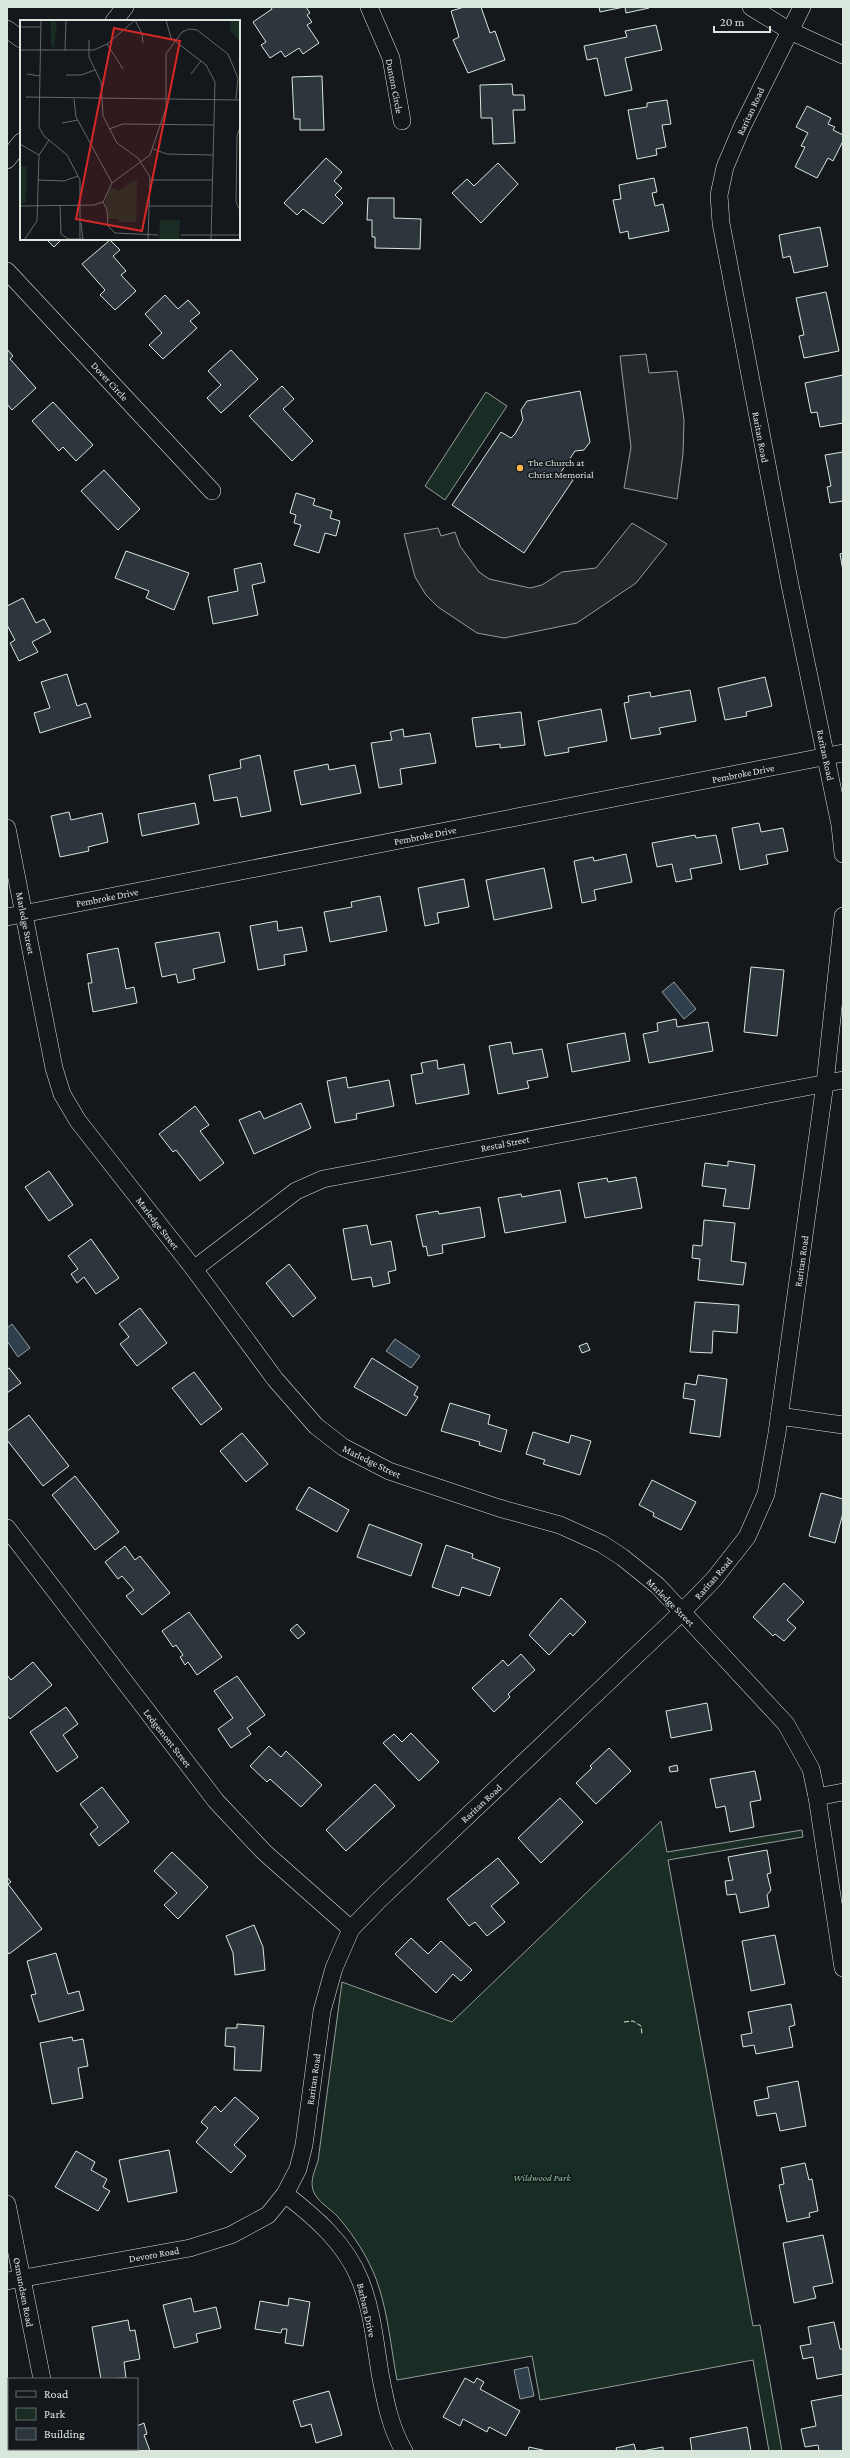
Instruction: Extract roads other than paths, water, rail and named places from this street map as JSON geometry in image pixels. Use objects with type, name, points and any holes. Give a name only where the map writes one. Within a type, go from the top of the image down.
[{"type":"street","points":[[115,20],[125,7]]},
{"type":"street","name":"Dunton Circle","points":[[369,7],[391,58],[402,121]]},
{"type":"street","points":[[751,7],[790,31],[843,55]]},
{"type":"street","name":"Raritan Road","points":[[802,7],[745,120],[725,167],[720,195],[721,223],[790,585],[835,755],[843,854]]},
{"type":"street","points":[[7,29],[20,38]]},
{"type":"street","points":[[7,160],[20,143]]},
{"type":"street","name":"Dover Circle","points":[[7,272],[212,491]]},
{"type":"street","name":"Pembroke Drive","points":[[7,917],[835,755]]},
{"type":"street","name":"Marledge Street","points":[[7,828],[54,1068],[62,1094],[78,1121],[194,1269],[275,1379],[316,1426],[342,1447],[389,1471],[560,1525],[602,1544],[658,1586],[786,1724],[811,1769],[817,1797],[843,1968]]},
{"type":"street","name":"Raritan Road","points":[[285,2194],[298,2169],[304,2145],[322,2011],[334,1968],[351,1929],[379,1900],[682,1612],[714,1579],[747,1537],[766,1494],[779,1416],[825,1083],[843,916]]},
{"type":"street","name":"Restal Street","points":[[194,1269],[296,1190],[323,1179],[843,1080]]},
{"type":"street","points":[[779,1416],[843,1425]]},
{"type":"street","name":"Ledgemont Street","points":[[7,1528],[216,1801],[264,1852],[351,1929]]},
{"type":"street","points":[[817,1797],[843,1792]]},
{"type":"street","name":"Devoro Road","points":[[14,2280],[190,2248],[231,2235],[268,2214],[285,2194]]},
{"type":"street","name":"Barbara Drive","points":[[285,2194],[308,2211],[331,2234],[360,2279],[367,2301],[387,2409],[397,2439],[404,2451]]},
{"type":"street","name":"Osmundsen Road","points":[[7,2204],[14,2280],[42,2378]]},
{"type":"water","points":[[674,982],[696,1009],[684,1019],[662,992]]},
{"type":"water","points":[[12,1324],[30,1348],[18,1357],[7,1341],[7,1328]]},
{"type":"water","points":[[395,1339],[420,1356],[411,1368],[386,1351]]},
{"type":"water","points":[[528,2367],[534,2396],[520,2399],[514,2370]]},
{"type":"place","name":"The Church at Christ Memorial","points":[[520,468]]},
{"type":"park label","name":"Wildwood Park","points":[[542,2177]]}]
